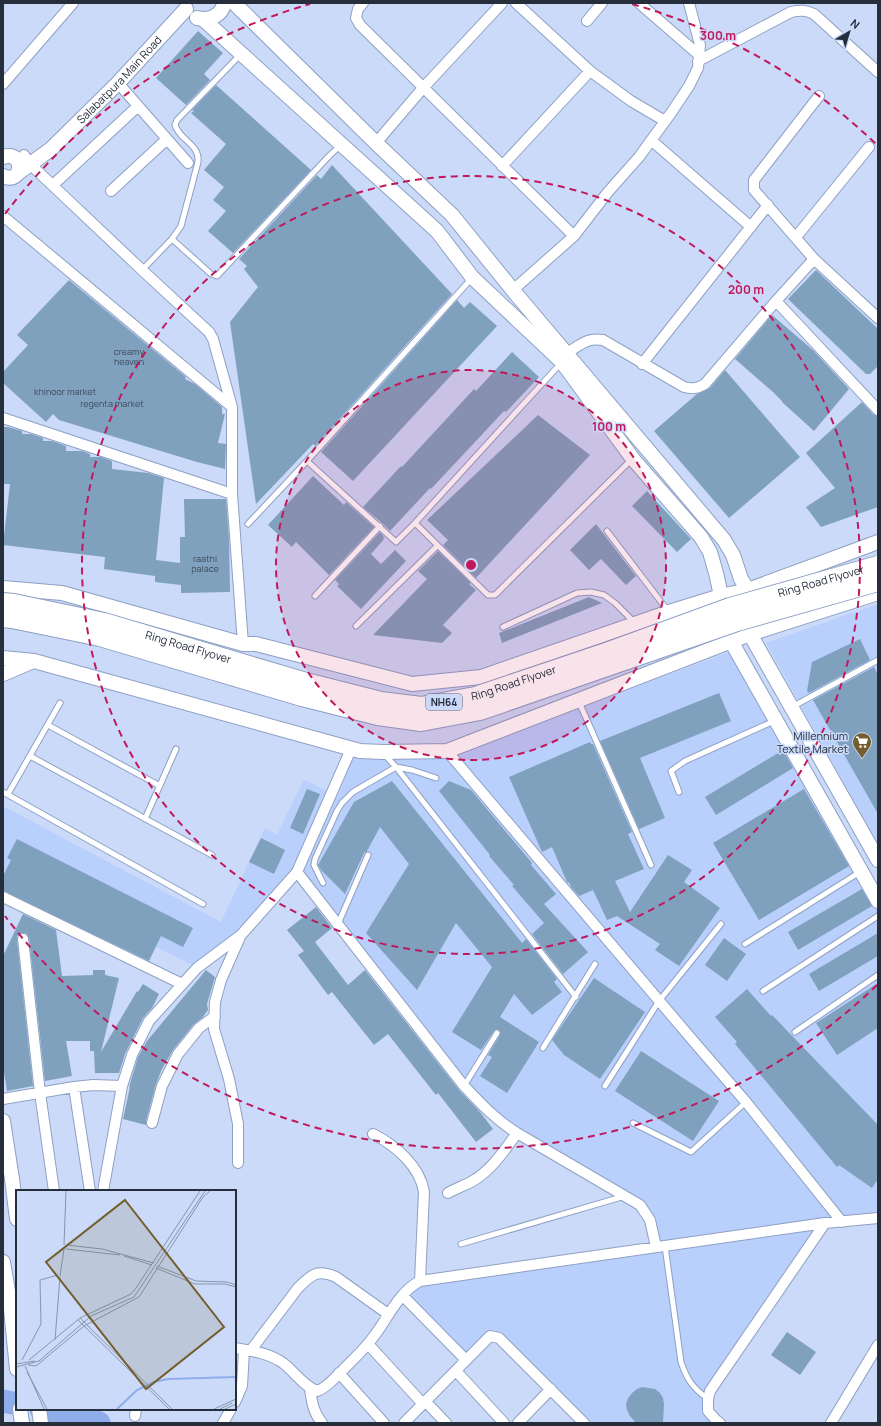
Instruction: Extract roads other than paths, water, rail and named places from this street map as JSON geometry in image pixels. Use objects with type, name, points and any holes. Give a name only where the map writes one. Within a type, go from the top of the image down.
[{"type":"highway","name":"Ring Road Flyover","points":[[3,602],[104,622],[306,682],[381,701],[420,706],[475,696],[609,651],[730,607],[878,565]]},
{"type":"highway","name":"Ring Road Flyover","points":[[3,618],[12,618],[100,637],[302,697],[378,716],[421,722],[480,711],[614,666],[737,622],[878,582]]},
{"type":"street","points":[[3,84],[73,3]]},
{"type":"street","points":[[186,6],[191,14],[196,18],[209,19],[220,12],[224,3]]},
{"type":"street","points":[[234,3],[376,143],[452,215],[513,290],[564,358],[632,459],[701,537],[710,552],[731,641],[878,901]]},
{"type":"street","points":[[364,3],[358,9],[356,18],[360,25],[574,236]]},
{"type":"street","points":[[376,143],[423,88],[502,3]]},
{"type":"street","points":[[516,3],[590,72],[625,97],[665,121]]},
{"type":"street","points":[[587,21],[602,3]]},
{"type":"street","points":[[639,3],[699,58]]},
{"type":"street","points":[[513,290],[574,236],[651,140],[689,86],[698,68],[700,46],[689,3]]},
{"type":"street","name":"Salabatpura Main Road","points":[[13,158],[51,150],[118,83],[186,6]]},
{"type":"street","points":[[699,58],[792,12],[800,10],[814,14],[877,68]]},
{"type":"street","points":[[203,19],[437,231],[472,277],[564,358],[724,540],[732,555],[741,579],[748,590],[750,634],[878,860]]},
{"type":"street","points":[[502,166],[590,72]]},
{"type":"street","points":[[118,83],[188,163]]},
{"type":"street","points":[[819,96],[754,180],[754,190],[814,259],[876,312]]},
{"type":"street","points":[[53,185],[138,106]]},
{"type":"street","points":[[111,191],[167,139]]},
{"type":"street","points":[[651,140],[751,227]]},
{"type":"street","points":[[796,237],[869,147]]},
{"type":"street","points":[[13,158],[53,185],[209,332],[213,339],[232,407],[232,494],[243,644]]},
{"type":"street","points":[[9,178],[19,164],[13,158]]},
{"type":"street","points":[[642,364],[768,205]]},
{"type":"street","points":[[3,216],[232,407]]},
{"type":"street","points":[[564,358],[594,338],[603,340],[684,387],[691,389],[698,388],[705,384],[814,259]]},
{"type":"street","points":[[776,301],[877,407]]},
{"type":"street","points":[[3,418],[232,494]]},
{"type":"street","points":[[3,588],[62,593],[243,644],[256,644],[412,684],[482,677],[669,612],[721,596],[748,590],[878,542]]},
{"type":"street","points":[[3,658],[34,661],[351,749],[383,752],[447,751],[750,634],[878,593]]},
{"type":"street","points":[[3,674],[34,661]]},
{"type":"street","points":[[103,1190],[122,1086],[132,1055],[149,1020],[197,968],[241,935],[296,872],[303,860],[351,749]]},
{"type":"street","points":[[447,751],[746,1102],[842,1222]]},
{"type":"street","points":[[296,872],[464,1086],[486,1110],[502,1124],[640,1205],[650,1220],[660,1246]]},
{"type":"street","points":[[3,897],[182,984]]},
{"type":"street","points":[[238,1163],[238,1124],[228,1078],[214,1029],[215,1002],[221,980],[241,935]]},
{"type":"street","points":[[23,939],[40,1093],[54,1190]]},
{"type":"street","points":[[152,1123],[162,1086],[178,1054],[199,1028],[215,1016]]},
{"type":"street","points":[[3,1099],[74,1087],[93,1085],[122,1086]]},
{"type":"street","points":[[74,1087],[90,1190]]},
{"type":"street","points":[[3,1120],[16,1211]]},
{"type":"street","points":[[448,1192],[472,1182],[489,1169],[500,1157],[517,1133]]},
{"type":"street","points":[[373,1134],[385,1140],[411,1164],[422,1183],[424,1192],[420,1281]]},
{"type":"street","points":[[244,1349],[267,1355],[283,1363],[310,1388],[317,1391],[323,1389],[368,1344],[388,1314],[412,1285],[420,1281],[825,1223],[878,1218]]},
{"type":"street","points":[[720,1423],[708,1411],[710,1391],[825,1223]]},
{"type":"street","points":[[3,1262],[7,1315],[14,1335],[16,1358]]},
{"type":"street","points":[[236,1400],[242,1386],[244,1349],[298,1288],[305,1281],[319,1272],[336,1276],[388,1314]]},
{"type":"street","points":[[403,1296],[466,1360]]},
{"type":"street","points":[[404,1423],[490,1336],[499,1338],[584,1423]]},
{"type":"street","points":[[368,1344],[446,1423]]},
{"type":"street","points":[[831,1423],[878,1345]]},
{"type":"street","points":[[456,1370],[504,1423]]},
{"type":"street","points":[[339,1373],[384,1423]]},
{"type":"street","points":[[310,1388],[314,1412],[322,1423]]},
{"type":"street","points":[[518,1423],[551,1389]]},
{"type":"street","points":[[20,1410],[22,1423]]},
{"type":"street","points":[[39,1410],[41,1423]]},
{"type":"street","points":[[223,1423],[230,1410]]},
{"type":"lane","points":[[142,270],[172,239],[181,226],[199,155],[176,130],[175,125],[177,120],[241,54]]},
{"type":"lane","points":[[172,239],[211,274],[217,276],[341,145]]},
{"type":"lane","points":[[248,524],[307,461],[472,277]]},
{"type":"lane","points":[[307,461],[396,542],[415,523],[564,358]]},
{"type":"lane","points":[[415,523],[488,595],[495,595],[632,459]]},
{"type":"lane","points":[[315,596],[380,526]]},
{"type":"lane","points":[[607,531],[669,612]]},
{"type":"lane","points":[[356,626],[437,546]]},
{"type":"lane","points":[[503,627],[577,592],[591,592],[604,596],[615,603],[635,624]]},
{"type":"lane","points":[[792,707],[878,660]]},
{"type":"lane","points":[[578,701],[651,865]]},
{"type":"lane","points":[[60,703],[30,756],[6,793],[203,904]]},
{"type":"lane","points":[[679,792],[671,770],[685,761],[776,720]]},
{"type":"lane","points":[[48,725],[160,786]]},
{"type":"lane","points":[[146,819],[176,749]]},
{"type":"lane","points":[[383,752],[576,997]]},
{"type":"lane","points":[[30,756],[212,855]]},
{"type":"lane","points":[[323,883],[314,865],[315,859],[337,811],[342,803],[353,792],[396,767],[412,770],[436,778]]},
{"type":"lane","points":[[338,924],[368,855]]},
{"type":"lane","points":[[745,944],[861,871]]},
{"type":"lane","points":[[763,991],[878,916]]},
{"type":"lane","points":[[605,1086],[660,1001],[721,924]]},
{"type":"lane","points":[[543,1048],[576,997],[595,964]]},
{"type":"lane","points":[[795,1032],[878,975]]},
{"type":"lane","points":[[464,1086],[497,1033]]},
{"type":"lane","points":[[633,1123],[691,1152],[746,1102]]},
{"type":"lane","points":[[461,1244],[626,1196]]},
{"type":"lane","points":[[660,1246],[681,1362],[686,1376],[695,1389],[708,1399]]},
{"type":"waterway","points":[[3,1401],[16,1404]]},
{"type":"waterway","points":[[46,1410],[99,1423]]},
{"type":"place","name":"Millennium Textile Market","points":[[862,759]]}]
